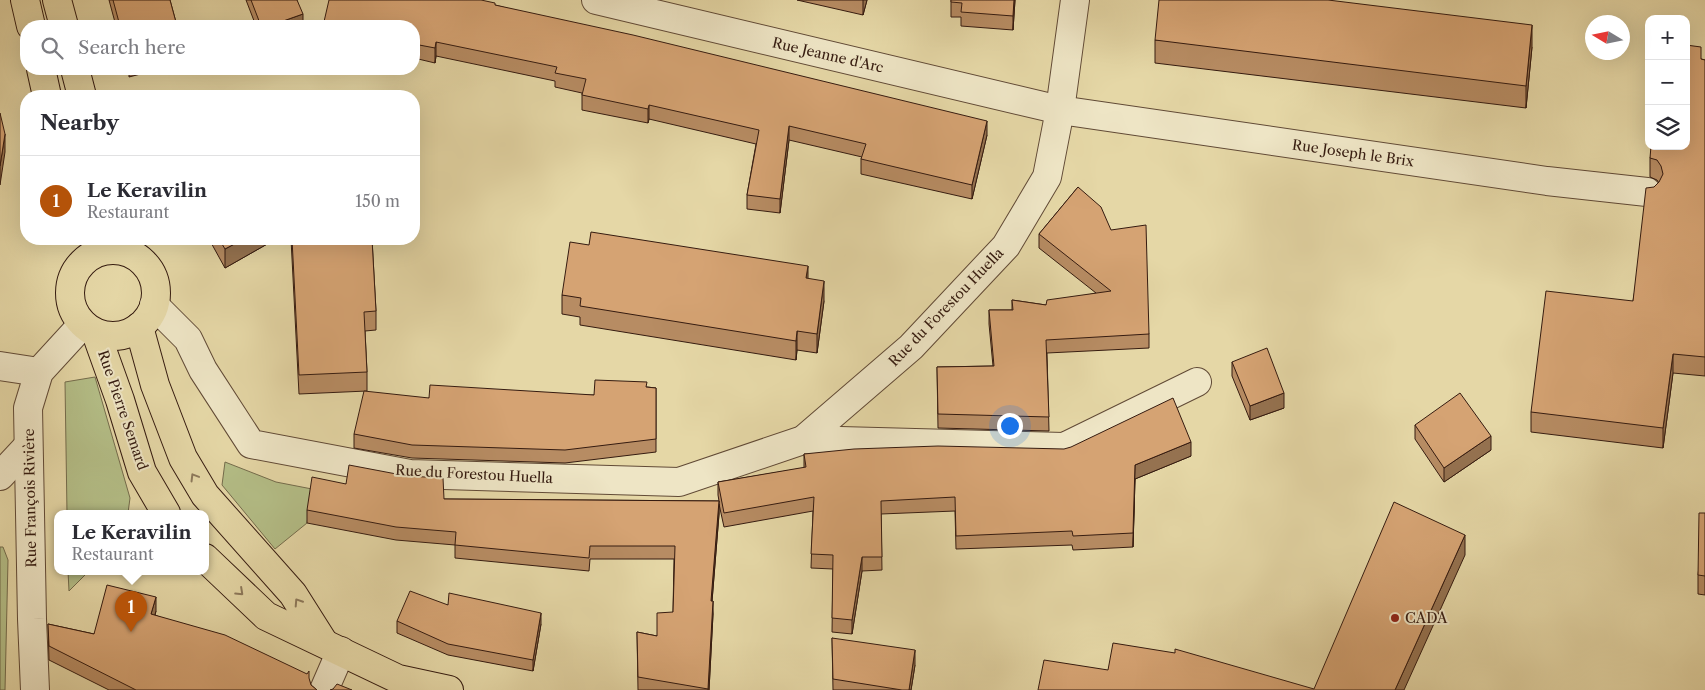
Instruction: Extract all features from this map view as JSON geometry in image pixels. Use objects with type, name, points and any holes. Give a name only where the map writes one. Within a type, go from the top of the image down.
[{"type":"main road","points":[[25,0],[30,20]]},
{"type":"main road","points":[[57,0],[62,20]]},
{"type":"main road","points":[[42,75],[46,90]]},
{"type":"main road","points":[[77,75],[80,90]]},
{"type":"main road","name":"Rue Pierre Semard","points":[[76,245],[79,266],[71,284],[72,306],[76,316],[89,329],[120,400],[142,472],[164,510]]},
{"type":"main road","points":[[79,266],[90,256],[112,250],[121,245],[143,262],[150,272],[156,294],[154,305],[149,315],[139,327],[155,385],[183,458],[205,494],[293,594],[333,647]]},
{"type":"main road","name":"Rue Pierre Semard","points":[[89,329],[110,336],[124,334],[139,327]]},
{"type":"main road","points":[[209,562],[266,616],[398,679],[449,690]]},
{"type":"street","name":"Rue Jeanne d'Arc","points":[[596,0],[1060,110]]},
{"type":"street","name":"Rue du Forestou Huella","points":[[803,440],[911,347],[1006,246],[1047,178],[1060,110],[1075,0]]},
{"type":"street","name":"Rue Joseph le Brix","points":[[1060,110],[1547,181],[1647,192]]},
{"type":"street","name":"Rue du Forestou Huella","points":[[154,305],[188,339],[203,370],[251,444],[410,474],[679,482],[803,440],[1064,447],[1197,382]]},
{"type":"street","name":"Rue François Rivière","points":[[35,690],[28,408],[40,372],[89,329]]},
{"type":"street","points":[[0,366],[40,372]]},
{"type":"street","points":[[0,476],[28,446]]},
{"type":"street","points":[[324,690],[333,647]]},
{"type":"green space","points":[[95,377],[130,498],[128,510],[67,510],[65,382]]},
{"type":"green space","points":[[225,462],[276,482],[312,489],[307,523],[275,549],[222,485]]},
{"type":"green space","points":[[0,547],[3,547],[8,560],[5,690],[0,690]]},
{"type":"green space","points":[[68,575],[85,575],[69,591]]},
{"type":"building","points":[[113,0],[170,0],[175,20],[118,20]]},
{"type":"building","points":[[251,0],[297,0],[303,14],[286,20],[259,20]]},
{"type":"building","points":[[329,0],[481,0],[495,3],[495,5],[633,35],[987,121],[972,185],[861,159],[866,144],[789,126],[780,199],[747,195],[759,130],[649,105],[648,109],[582,95],[586,79],[555,73],[557,67],[436,42],[435,48],[420,45],[420,20],[324,20]]},
{"type":"building","points":[[951,0],[1014,0],[1013,16],[961,12],[962,3],[951,2]]},
{"type":"building","points":[[1159,0],[1328,0],[1532,25],[1526,86],[1155,40]]},
{"type":"building","points":[[1690,46],[1701,47],[1701,59],[1705,60],[1705,357],[1673,354],[1663,428],[1531,412],[1546,291],[1633,301],[1646,188],[1654,187],[1663,174],[1657,160],[1650,158],[1651,150],[1690,150]]},
{"type":"building","points":[[0,113],[5,134],[0,166]]},
{"type":"building","points":[[1078,187],[1101,207],[1111,230],[1146,225],[1149,334],[1046,340],[1049,417],[938,414],[937,367],[994,366],[989,310],[1013,310],[1012,300],[1046,305],[1047,300],[1111,291],[1039,234]]},
{"type":"building","points":[[591,232],[808,266],[806,278],[824,281],[817,334],[797,331],[796,341],[580,306],[581,298],[562,295],[570,242],[589,245]]},
{"type":"building","points":[[223,245],[233,245],[225,249]]},
{"type":"building","points":[[292,245],[372,245],[376,311],[364,312],[367,372],[299,375]]},
{"type":"building","points":[[1267,348],[1284,393],[1250,406],[1232,362]]},
{"type":"building","points":[[595,380],[647,382],[646,387],[656,388],[656,439],[565,450],[412,445],[354,434],[364,391],[429,398],[430,385],[594,395]]},
{"type":"building","points":[[1460,393],[1491,436],[1444,468],[1415,425]]},
{"type":"building","points":[[1173,398],[1191,442],[1135,465],[1133,533],[1073,536],[1072,531],[956,536],[955,497],[881,501],[882,557],[862,557],[852,620],[832,618],[833,555],[811,554],[814,497],[724,513],[718,482],[806,467],[804,454],[854,449],[938,446],[1064,449]]},
{"type":"building","points":[[349,465],[407,476],[443,478],[444,499],[719,501],[711,601],[713,601],[708,689],[638,677],[637,632],[657,636],[657,613],[673,612],[675,546],[590,546],[589,558],[455,545],[456,532],[396,527],[307,510],[312,477],[346,484]]},
{"type":"building","points":[[1394,502],[1465,535],[1395,690],[1038,690],[1044,660],[1108,670],[1113,643],[1175,653],[1175,649],[1314,689]]},
{"type":"building","points":[[1699,513],[1705,513],[1705,576],[1698,575]]},
{"type":"building","points":[[107,585],[156,597],[151,614],[225,635],[307,674],[309,671],[311,685],[317,690],[136,690],[49,646],[48,624],[94,634]]},
{"type":"building","points":[[410,591],[448,605],[449,593],[541,613],[533,660],[448,644],[397,621]]},
{"type":"building","points":[[832,638],[915,650],[909,690],[833,679]]},
{"type":"building","points":[[337,684],[352,690],[330,690]]},
{"type":"place","name":"CADA","points":[[1395,618]]},
{"type":"place","name":"Le Keravilin","points":[[131,632]]}]
